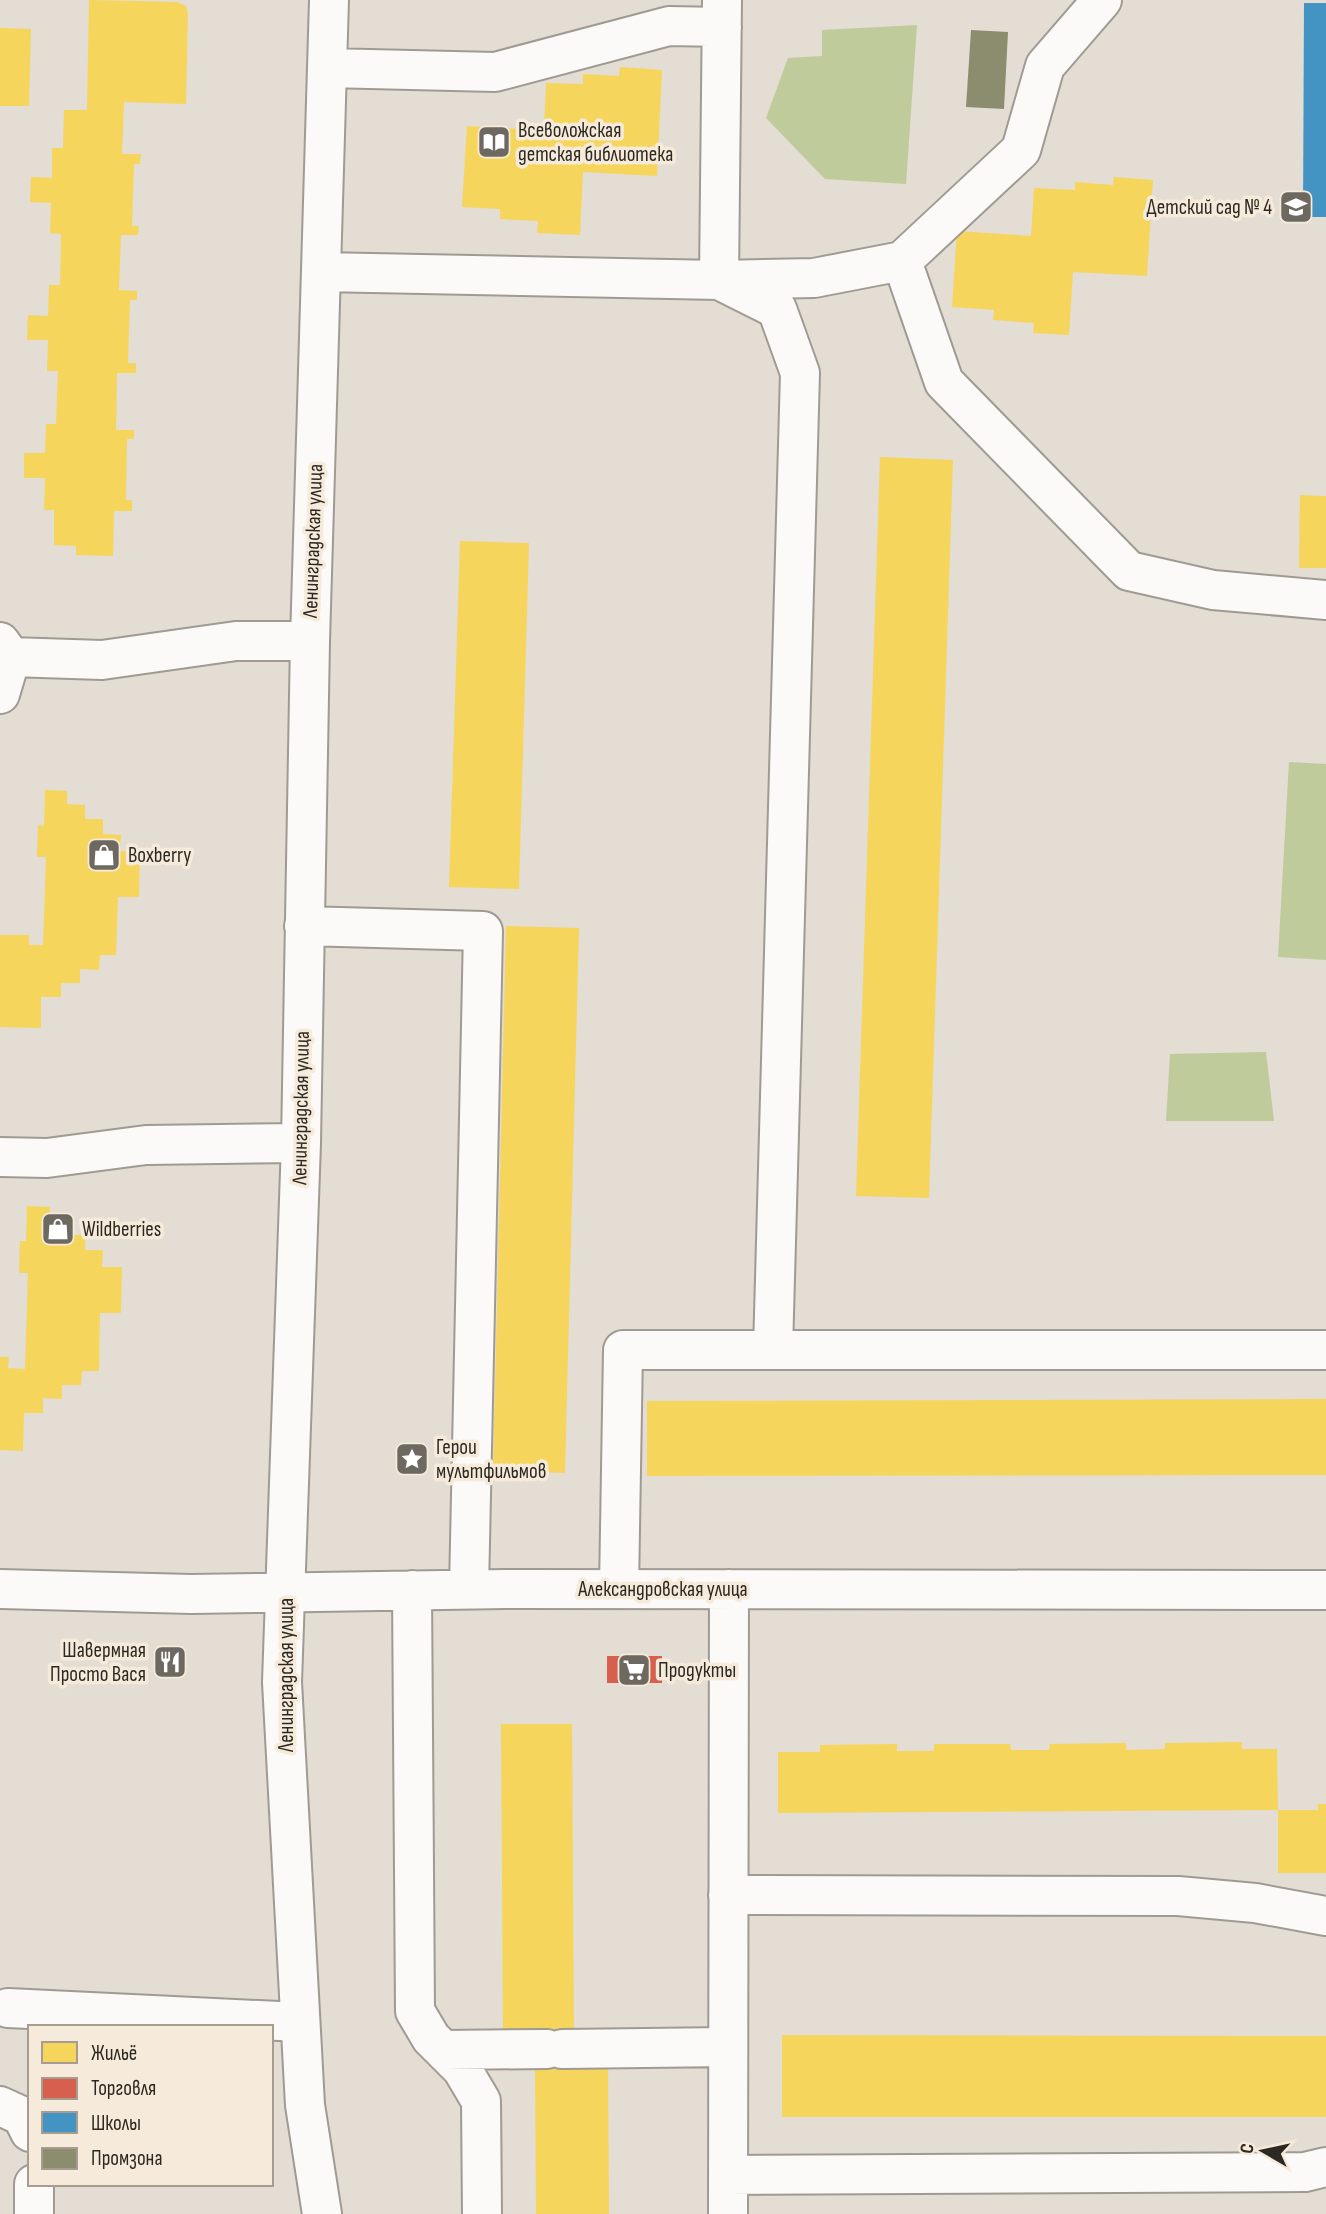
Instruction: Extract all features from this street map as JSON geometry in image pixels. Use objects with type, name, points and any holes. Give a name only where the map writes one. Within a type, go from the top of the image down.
[{"type":"street","name":"Ленинградская улица","points":[[322,2214],[304,2105],[282,1682],[301,1143],[310,641],[329,0]]},
{"type":"street","points":[[321,272],[719,280],[814,278],[902,261],[1021,150],[1045,66],[1102,0]]},
{"type":"street","points":[[327,68],[495,72],[722,14],[719,280]]},
{"type":"street","points":[[902,261],[944,382],[1129,571],[1213,590],[1326,600]]},
{"type":"street","points":[[719,280],[777,309],[800,373],[773,1350]]},
{"type":"street","points":[[0,694],[5,650],[102,660],[236,641],[310,641]]},
{"type":"street","points":[[304,926],[483,931],[469,1589]]},
{"type":"street","points":[[0,1157],[47,1158],[146,1145],[301,1143]]},
{"type":"street","points":[[619,1589],[623,1350],[1326,1350]]},
{"type":"street","name":"Александровская улица","points":[[0,1589],[191,1594],[469,1589],[1326,1590]]},
{"type":"street","points":[[728,2214],[729,1589]]},
{"type":"street","points":[[412,1590],[415,2011],[431,2038],[462,2069],[481,2101],[482,2214]]},
{"type":"street","points":[[728,1895],[1178,1896],[1255,1903],[1326,1916]]},
{"type":"street","points":[[8,2008],[299,2022]]},
{"type":"street","points":[[443,2050],[729,2048]]},
{"type":"street","points":[[0,2106],[22,2116],[28,2128]]},
{"type":"street","points":[[728,2175],[1305,2172],[1326,2167]]},
{"type":"street","points":[[34,2186],[34,2214]]},
{"type":"green space","points":[[917,25],[906,184],[825,179],[766,118],[788,58],[822,56],[822,30]]},
{"type":"green space","points":[[1289,762],[1326,764],[1326,960],[1278,957]]},
{"type":"green space","points":[[1266,1052],[1274,1121],[1166,1121],[1170,1054]]},
{"type":"building: Жильё","points":[[89,0],[177,2],[186,6],[188,14],[186,104],[124,102],[122,154],[141,154],[140,164],[134,164],[132,226],[139,226],[138,235],[121,235],[119,290],[137,291],[137,300],[130,300],[128,363],[136,363],[136,373],[117,373],[116,430],[134,430],[134,439],[127,439],[126,500],[132,500],[132,511],[114,511],[113,556],[76,555],[76,546],[54,545],[54,510],[44,510],[45,478],[24,478],[24,453],[45,453],[46,424],[56,424],[58,371],[47,371],[48,340],[27,340],[28,315],[48,316],[49,285],[60,285],[61,234],[50,233],[51,203],[30,202],[31,177],[52,178],[52,148],[63,148],[64,110],[87,110]]},
{"type":"building: Жильё","points":[[0,28],[31,29],[29,106],[0,106]]},
{"type":"building: Жильё","points":[[620,67],[662,70],[657,176],[583,172],[580,235],[537,233],[538,221],[500,219],[500,209],[462,207],[467,126],[544,130],[546,83],[583,84],[583,74],[619,76]]},
{"type":"building: Жильё","points":[[1114,177],[1153,180],[1147,276],[1073,272],[1069,335],[1033,333],[1034,323],[993,320],[994,310],[952,307],[957,231],[1031,236],[1034,188],[1075,190],[1075,182],[1113,185]]},
{"type":"building: Жильё","points":[[880,457],[953,460],[929,1198],[856,1196]]},
{"type":"building: Жильё","points":[[1300,495],[1326,496],[1326,568],[1299,568]]},
{"type":"building: Жильё","points":[[460,541],[529,543],[519,889],[449,887]]},
{"type":"building: Жильё","points":[[45,790],[67,791],[67,804],[85,805],[85,819],[103,819],[103,834],[121,835],[120,851],[140,852],[139,897],[118,897],[116,955],[100,955],[99,970],[80,969],[80,983],[61,983],[61,997],[41,997],[41,1028],[0,1027],[0,935],[29,935],[29,945],[43,945],[46,857],[37,857],[38,825],[44,826]]},
{"type":"building: Жильё","points":[[506,926],[579,928],[565,1473],[493,1471]]},
{"type":"building: Жильё","points":[[27,1206],[50,1207],[49,1220],[68,1221],[67,1235],[86,1235],[85,1250],[103,1250],[102,1267],[122,1267],[121,1313],[100,1313],[99,1371],[82,1371],[81,1385],[62,1385],[62,1399],[43,1398],[43,1413],[24,1413],[23,1451],[0,1450],[0,1357],[9,1357],[8,1368],[25,1369],[28,1273],[19,1273],[20,1241],[26,1241]]},
{"type":"building: Жильё","points":[[1326,1399],[1326,1475],[647,1476],[647,1401]]},
{"type":"building: Жильё","points":[[501,1724],[572,1724],[574,2035],[608,2062],[609,2214],[536,2214],[535,2063],[503,2035]]},
{"type":"building: Жильё","points":[[1242,1742],[1242,1749],[1277,1749],[1278,1810],[778,1813],[778,1752],[820,1752],[820,1745],[897,1744],[897,1751],[934,1751],[934,1744],[1010,1744],[1011,1750],[1049,1750],[1050,1744],[1126,1743],[1126,1750],[1165,1749],[1165,1743]]},
{"type":"building: Жильё","points":[[1318,1804],[1326,1804],[1326,1873],[1278,1873],[1278,1810],[1318,1810]]},
{"type":"building: Жильё","points":[[782,2035],[1326,2036],[1326,2117],[782,2117]]},
{"type":"building: Торговля","name":"Продукты","points":[[607,1656],[662,1656],[662,1683],[607,1683]]},
{"type":"building: Школы","points":[[1304,3],[1326,3],[1326,217],[1303,217]]},
{"type":"building: Промзона","points":[[971,30],[1008,32],[1004,109],[966,107]]},
{"type":"place","name":"Всеволожская детская библиотека","points":[[494,142]]},
{"type":"place","name":"Детский сад № 4","points":[[1296,207]]},
{"type":"place","name":"Boxberry","points":[[104,855]]},
{"type":"place","name":"Wildberries","points":[[58,1229]]},
{"type":"place","name":"Герои мультфильмов","points":[[412,1459]]},
{"type":"place","name":"Шавермная Просто Вася","points":[[170,1662]]},
{"type":"place","name":"Продукты","points":[[634,1670]]}]
